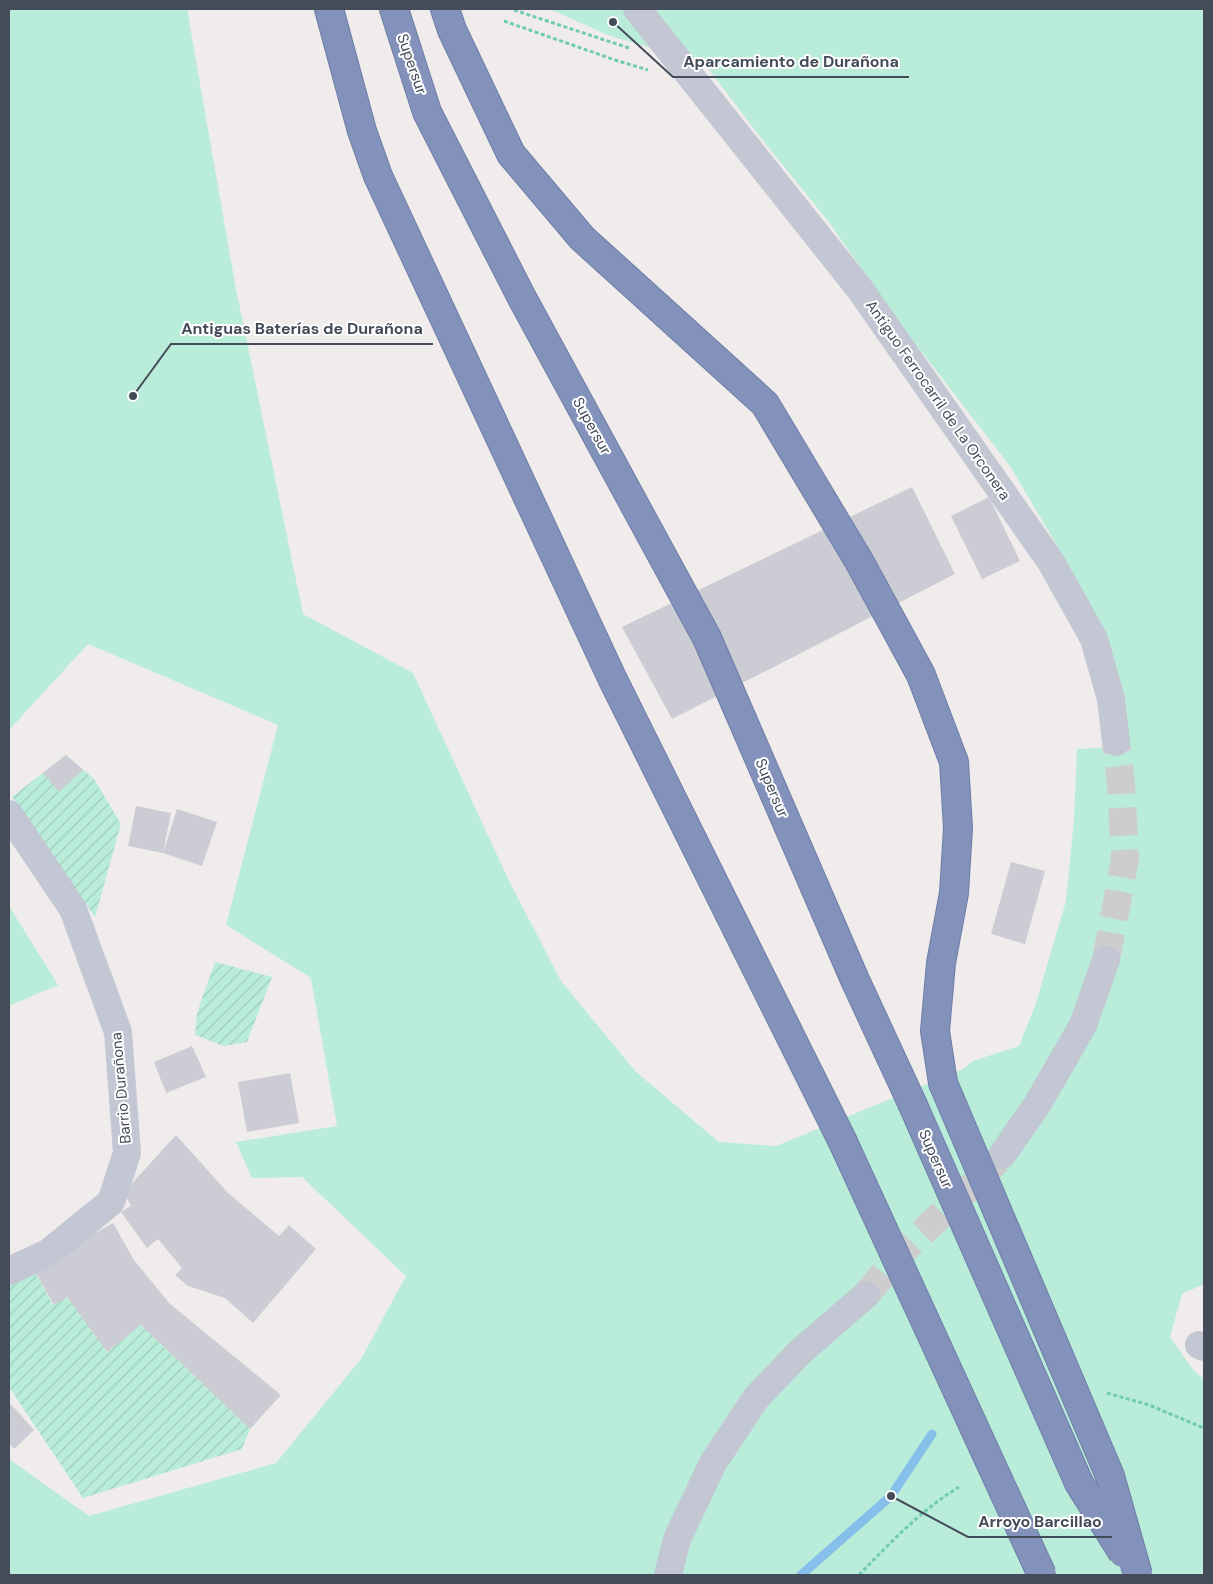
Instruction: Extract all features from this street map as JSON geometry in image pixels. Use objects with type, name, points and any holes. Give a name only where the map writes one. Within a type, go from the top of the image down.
[{"type":"highway","points":[[329,9],[362,131],[378,176],[613,680],[842,1140],[1042,1575]]},
{"type":"highway","points":[[449,19],[511,154],[582,238],[765,404],[859,561],[921,675],[954,762],[958,828],[954,893],[941,963],[935,1031],[943,1084],[1110,1476],[1137,1575]]},
{"type":"highway","name":"Supersur","points":[[397,20],[428,112],[522,298],[707,638],[855,980],[912,1103],[1079,1483],[1137,1575]]},
{"type":"street","name":"Antiguo Ferrocarril de La Orconera","points":[[637,9],[701,87],[859,288],[1052,562],[1094,639],[1111,700],[1116,742]]},
{"type":"street","name":"Barrio Durañona","points":[[9,814],[73,909],[118,1032],[127,1154],[111,1202],[48,1253],[9,1271]]},
{"type":"street","points":[[1002,1156],[1037,1104],[1083,1025],[1106,960]]},
{"type":"street","points":[[668,1575],[677,1539],[713,1463],[756,1398],[800,1352],[866,1294]]},
{"type":"path","points":[[514,10],[637,50]]},
{"type":"path","points":[[504,20],[618,62],[650,70]]},
{"type":"path","points":[[1106,1392],[1149,1405],[1204,1428]]},
{"type":"path","points":[[859,1575],[908,1526],[942,1498],[959,1487]]},
{"type":"green space","points":[[9,9],[187,9],[235,284],[303,614],[413,673],[509,881],[561,981],[636,1072],[719,1142],[776,1146],[963,1069],[973,1061],[1019,1046],[1035,1006],[1066,901],[1074,820],[1077,749],[1129,746],[1117,683],[1059,549],[1010,466],[904,329],[828,221],[764,142],[704,63],[610,36],[550,9],[1204,9],[1204,1284],[1182,1294],[1170,1337],[1194,1371],[1204,1379],[1204,1575],[9,1575],[9,1459],[89,1516],[276,1463],[361,1359],[406,1276],[302,1177],[252,1178],[236,1142],[337,1126],[311,978],[226,925],[278,725],[88,644],[9,730]]},
{"type":"green space","points":[[66,755],[94,779],[121,824],[95,917],[12,797]]},
{"type":"green space","points":[[9,906],[58,985],[9,1006]]},
{"type":"green space","points":[[215,962],[272,977],[247,1042],[224,1046],[195,1035],[197,1013]]},
{"type":"green space","points":[[33,1268],[53,1305],[67,1297],[107,1352],[141,1325],[250,1429],[242,1449],[83,1498],[9,1387],[9,1284]]},
{"type":"building","points":[[912,487],[955,574],[672,719],[622,627]]},
{"type":"building","points":[[989,497],[1020,561],[982,579],[951,516]]},
{"type":"building","points":[[66,755],[83,770],[59,792],[43,773]]},
{"type":"building","points":[[136,806],[171,813],[163,853],[128,846]]},
{"type":"building","points":[[177,809],[217,822],[202,866],[163,853]]},
{"type":"building","points":[[1011,862],[1045,871],[1025,944],[991,934]]},
{"type":"building","points":[[192,1046],[206,1077],[166,1093],[154,1062]]},
{"type":"building","points":[[290,1073],[299,1123],[247,1132],[238,1082]]},
{"type":"building","points":[[176,1135],[228,1193],[279,1236],[289,1225],[316,1249],[253,1323],[225,1298],[188,1286],[175,1275],[182,1268],[158,1239],[147,1248],[121,1212],[131,1206],[124,1192]]},
{"type":"building","points":[[113,1223],[134,1260],[169,1303],[281,1395],[250,1429],[141,1325],[107,1352],[67,1297],[54,1305],[33,1268]]},
{"type":"building","points":[[9,1402],[34,1430],[14,1449],[9,1443]]},
{"type":"waterway","points":[[801,1575],[891,1496],[932,1434]]},
{"type":"tunnel","points":[[1106,960],[1125,859],[1121,783],[1116,742]]},
{"type":"tunnel","points":[[866,1295],[900,1254],[998,1160]]},
{"type":"place","name":"Aparcamiento de Durañona","points":[[613,22]]},
{"type":"place","name":"Antiguas Baterías de Durañona","points":[[133,396]]},
{"type":"place","name":"Arroyo Barcillao","points":[[891,1496]]}]
